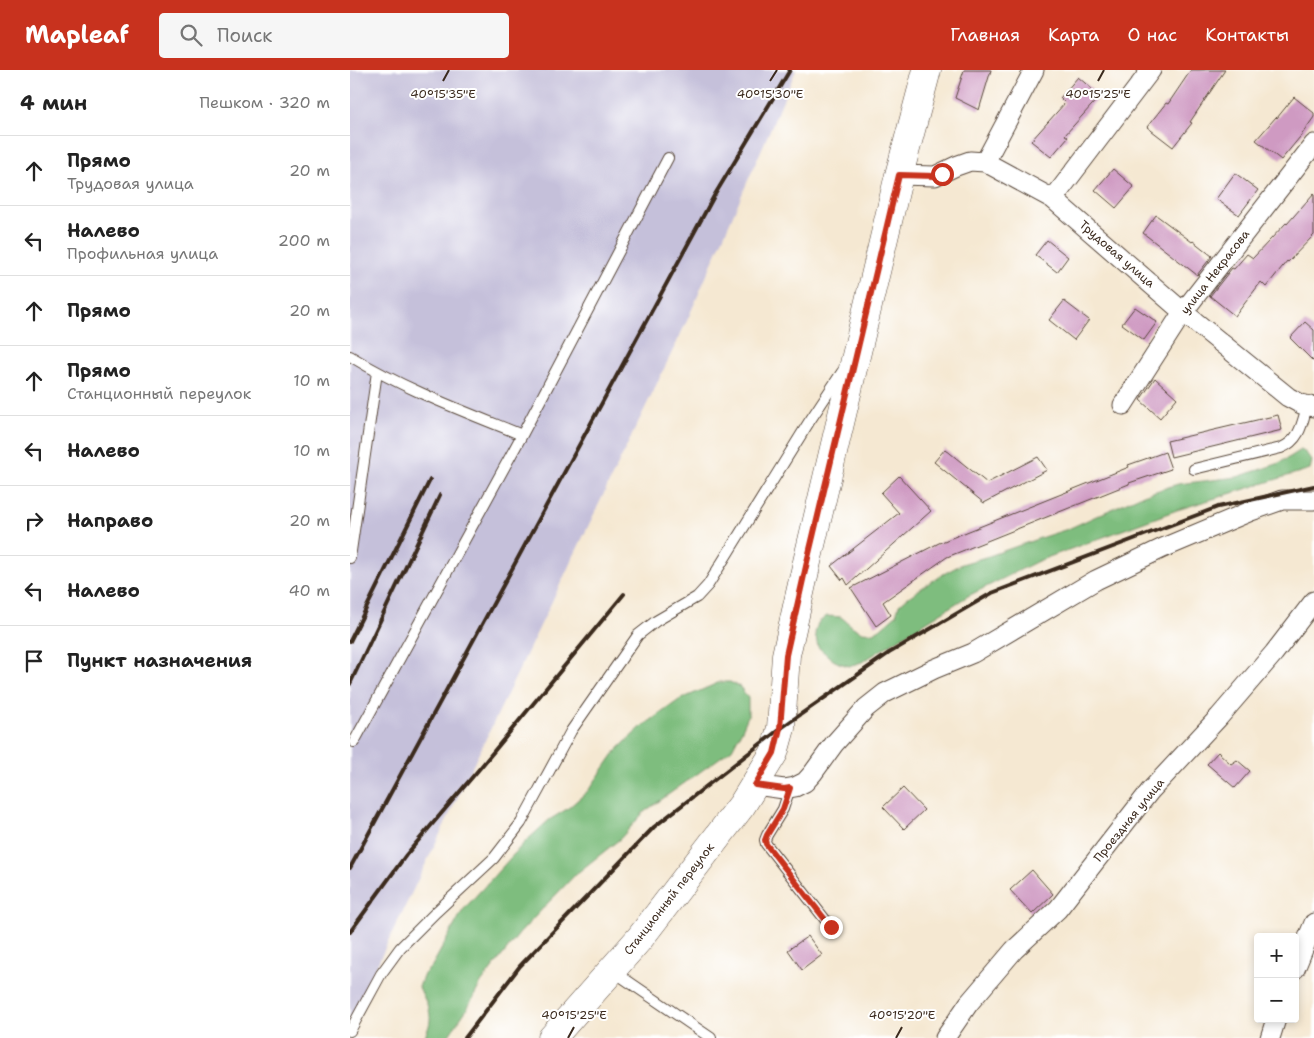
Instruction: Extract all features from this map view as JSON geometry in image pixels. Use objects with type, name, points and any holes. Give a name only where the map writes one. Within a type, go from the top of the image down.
[{"type":"main road","name":"Станционный переулок","points":[[552,1038],[646,930],[742,805],[774,753],[780,728],[786,655],[899,175],[927,70]]},
{"type":"street","points":[[899,175],[935,176],[970,161],[985,162],[1034,70]]},
{"type":"street","points":[[1053,199],[1151,70]]},
{"type":"street","name":"улица Некрасова","points":[[1123,405],[1183,312],[1314,144]]},
{"type":"street","name":"Трудовая улица","points":[[985,162],[1053,199],[1183,312],[1288,397],[1311,407]]},
{"type":"street","points":[[755,785],[784,789],[795,787],[805,782],[834,744],[866,708],[885,693],[934,669],[973,653],[1096,580],[1163,548],[1251,511],[1282,500],[1314,500]]},
{"type":"street","name":"Проездная улица","points":[[945,1038],[969,1004],[1014,950],[1058,909],[1150,792],[1244,688],[1314,601]]},
{"type":"street","points":[[1299,959],[1314,923]]},
{"type":"street","points":[[1270,1038],[1275,1023]]},
{"type":"lane","points":[[354,742],[522,434],[668,158]]},
{"type":"lane","points":[[350,1031],[381,974],[400,948],[494,858],[521,823],[571,730],[638,635],[656,621],[697,597],[708,585],[809,422],[858,348]]},
{"type":"lane","points":[[350,356],[377,372],[428,397],[522,434]]},
{"type":"lane","points":[[350,558],[377,372]]},
{"type":"lane","points":[[1194,469],[1281,448],[1289,444],[1300,432],[1311,407]]},
{"type":"lane","points":[[790,788],[783,809],[767,835],[766,844],[831,927]]},
{"type":"lane","points":[[612,970],[711,1038]]},
{"type":"shaded area","points":[[350,70],[796,70],[686,323],[350,1021]]},
{"type":"green space","points":[[1301,450],[1312,461],[1310,469],[1177,510],[1038,561],[968,596],[862,662],[849,666],[839,663],[818,647],[815,633],[818,623],[827,616],[841,617],[862,632],[873,633],[896,615],[899,605],[907,598],[938,577],[962,564],[1068,529],[1140,496],[1178,484],[1237,477],[1277,464]]},
{"type":"green space","points":[[720,682],[730,682],[740,687],[748,698],[748,716],[732,749],[644,812],[620,839],[576,874],[519,934],[481,983],[467,1009],[447,1038],[424,1038],[430,1023],[430,1017],[428,1006],[419,987],[424,974],[432,966],[463,910],[524,843],[549,820],[567,809],[588,791],[616,751],[640,728],[679,700]]},
{"type":"building","points":[[964,70],[991,70],[979,110],[955,98]]},
{"type":"building","points":[[1191,70],[1225,70],[1190,122],[1192,123],[1173,147],[1147,127],[1166,103],[1168,104]]},
{"type":"building","points":[[1078,77],[1100,96],[1065,135],[1068,137],[1051,157],[1031,141],[1065,103],[1060,98]]},
{"type":"building","points":[[1294,97],[1314,113],[1314,117],[1281,160],[1256,140]]},
{"type":"building","points":[[1113,169],[1134,187],[1116,208],[1095,190]]},
{"type":"building","points":[[1235,173],[1258,190],[1239,215],[1216,199]]},
{"type":"building","points":[[1314,193],[1314,235],[1287,261],[1266,287],[1261,282],[1235,316],[1210,296],[1232,268],[1234,269],[1247,254],[1253,258],[1287,224]]},
{"type":"building","points":[[1156,215],[1212,256],[1197,275],[1143,233]]},
{"type":"building","points":[[1047,240],[1068,257],[1057,272],[1035,255]]},
{"type":"building","points":[[1064,301],[1089,320],[1074,340],[1049,320]]},
{"type":"building","points":[[1135,307],[1157,322],[1144,340],[1122,324]]},
{"type":"building","points":[[1305,322],[1314,330],[1314,362],[1290,338]]},
{"type":"building","points":[[1155,378],[1177,398],[1160,418],[1140,400]]},
{"type":"building","points":[[1278,415],[1282,430],[1171,457],[1167,441]]},
{"type":"building","points":[[945,449],[987,483],[1038,457],[1047,470],[984,503],[934,462]]},
{"type":"building","points":[[1165,452],[1171,469],[1129,483],[947,557],[883,602],[891,615],[876,626],[851,588],[939,543],[1129,467],[1128,465]]},
{"type":"building","points":[[899,476],[931,511],[848,585],[844,578],[842,580],[831,566],[899,513],[881,493]]},
{"type":"building","points":[[1218,752],[1231,764],[1237,760],[1250,771],[1235,788],[1207,764]]},
{"type":"building","points":[[903,788],[924,810],[904,829],[883,807]]},
{"type":"building","points":[[1032,870],[1053,894],[1032,914],[1010,890]]},
{"type":"building","points":[[808,936],[822,955],[802,970],[788,950]]},
{"type":"railway","points":[[350,868],[714,196],[790,70]]},
{"type":"railway","points":[[350,641],[430,480]]},
{"type":"railway","points":[[465,1038],[520,966],[654,827],[781,728],[889,653],[992,593],[1218,507],[1314,486]]},
{"type":"railway","points":[[350,684],[440,495]]},
{"type":"railway","points":[[350,932],[406,855],[624,594]]},
{"type":"route","points":[[831,927],[766,844],[767,835],[783,809],[790,788],[784,789],[755,785],[774,753],[780,728],[786,655],[899,175],[935,176],[942,174]]}]
